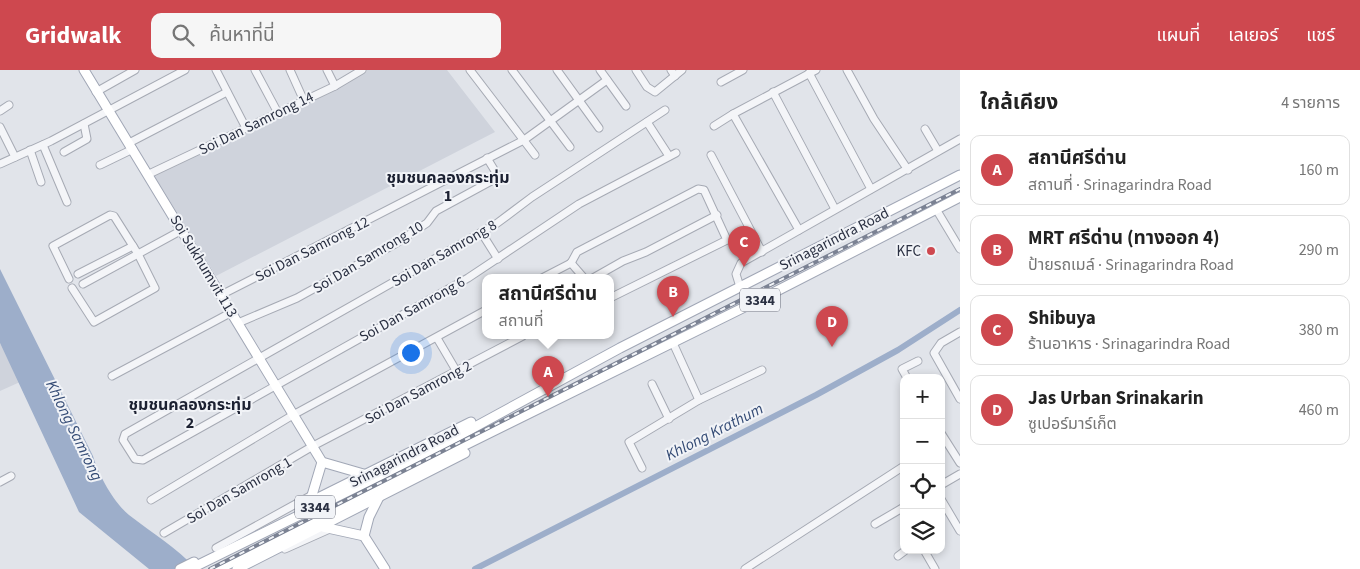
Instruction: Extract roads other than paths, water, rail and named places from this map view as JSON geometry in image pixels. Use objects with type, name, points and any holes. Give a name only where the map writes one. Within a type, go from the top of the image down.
[{"type":"main road","name":"Soi Sukhumvit 113","points":[[84,70],[149,174],[322,462]]},
{"type":"main road","name":"Srinagarindra Road","points":[[180,569],[278,520],[311,499],[367,474],[548,386],[960,175]]},
{"type":"main road","name":"Srinagarindra Road","points":[[219,569],[673,343],[960,197]]},
{"type":"main road","name":"Srinagarindra Road","points":[[190,569],[440,446],[548,386]]},
{"type":"main road","name":"Srinagarindra Road","points":[[236,569],[293,541],[328,527],[379,497],[502,434],[558,400]]},
{"type":"main road","points":[[311,499],[322,462],[367,474]]},
{"type":"main road","points":[[364,536],[369,517],[379,497]]},
{"type":"main road","points":[[328,527],[364,536],[385,569]]},
{"type":"street","points":[[96,92],[134,70]]},
{"type":"street","points":[[0,164],[43,145],[185,70]]},
{"type":"street","points":[[216,70],[246,128]]},
{"type":"street","points":[[256,70],[278,113]]},
{"type":"street","points":[[290,70],[304,101]]},
{"type":"street","points":[[327,70],[336,86]]},
{"type":"street","name":"Soi Dan Samrong 14","points":[[149,174],[336,86],[362,70]]},
{"type":"street","points":[[470,70],[535,155]]},
{"type":"street","points":[[512,70],[570,147]]},
{"type":"street","points":[[557,70],[598,128]]},
{"type":"street","points":[[600,70],[626,106]]},
{"type":"street","points":[[636,70],[647,87],[655,92],[673,73],[682,70]]},
{"type":"street","points":[[720,82],[743,70]]},
{"type":"street","points":[[848,70],[874,119],[908,170]]},
{"type":"street","points":[[714,126],[812,72],[871,189]]},
{"type":"street","name":"Soi Dan Samrong 12","points":[[221,295],[524,140],[607,80]]},
{"type":"street","points":[[100,165],[227,92]]},
{"type":"street","points":[[773,92],[835,209]]},
{"type":"street","points":[[0,111],[9,105]]},
{"type":"street","name":"Soi Dan Samrong 8","points":[[129,450],[123,440],[125,434],[496,224],[540,192],[665,110]]},
{"type":"street","points":[[734,114],[799,230]]},
{"type":"street","name":"Soi Dan Samrong 6","points":[[129,450],[135,460],[144,460],[498,259],[579,204],[672,154],[647,122]]},
{"type":"street","points":[[64,152],[87,139],[84,124]]},
{"type":"street","points":[[0,127],[15,157]]},
{"type":"street","points":[[925,129],[938,151]]},
{"type":"street","points":[[740,287],[736,274],[741,264],[960,139]]},
{"type":"street","points":[[43,145],[67,202]]},
{"type":"street","points":[[30,150],[41,182]]},
{"type":"street","points":[[711,155],[762,252]]},
{"type":"street","name":"Soi Dan Samrong 10","points":[[238,323],[297,298],[395,244],[427,223],[436,210],[495,179],[498,176],[487,158]]},
{"type":"street","points":[[551,274],[571,263],[577,252],[698,189],[704,190],[727,240],[614,296]]},
{"type":"street","points":[[936,209],[960,249]]},
{"type":"street","points":[[110,215],[114,216],[133,246],[155,288],[98,320],[91,320],[72,288],[53,246],[110,215]]},
{"type":"street","points":[[600,274],[717,215]]},
{"type":"street","points":[[72,288],[79,289],[83,284],[182,230]]},
{"type":"street","points":[[481,232],[498,259]]},
{"type":"street","points":[[69,279],[72,275],[78,274],[133,246]]},
{"type":"street","points":[[571,263],[581,274]]},
{"type":"street","points":[[78,274],[83,278],[83,284]]},
{"type":"street","points":[[112,376],[232,312]]},
{"type":"street","points":[[151,500],[293,415],[482,312]]},
{"type":"street","points":[[960,332],[942,343],[934,353],[960,399]]},
{"type":"street","points":[[437,338],[457,372]]},
{"type":"street","name":"Soi Dan Samrong 2","points":[[313,446],[518,339]]},
{"type":"street","points":[[673,343],[700,400]]},
{"type":"street","points":[[905,374],[902,369],[918,361]]},
{"type":"street","points":[[642,468],[629,442],[700,400],[762,370]]},
{"type":"street","points":[[652,384],[668,419]]},
{"type":"street","points":[[945,439],[960,463]]},
{"type":"street","name":"Soi Dan Samrong 1","points":[[164,533],[313,446]]},
{"type":"street","points":[[745,569],[900,469]]},
{"type":"street","points":[[945,483],[960,474]]},
{"type":"street","points":[[0,482],[11,476]]},
{"type":"street","points":[[216,548],[311,499]]},
{"type":"street","points":[[945,506],[960,531]]},
{"type":"street","points":[[875,524],[900,512]]},
{"type":"street","points":[[242,569],[328,527]]},
{"type":"street","points":[[926,554],[935,569]]},
{"type":"water","name":"Khlong Samrong","points":[[0,269],[112,496],[123,510],[172,547],[196,569],[149,569],[79,512],[0,343]]},
{"type":"waterway","name":"Khlong Krathum","points":[[475,569],[816,395],[898,350],[960,310]]},
{"type":"railway","points":[[210,569],[960,189]]},
{"type":"place","name":"KFC","points":[[931,251]]},
{"type":"place","name":"Shibuya","points":[[744,267]]},
{"type":"place","name":"MRT ศรีด่าน (ทางออก 4)","points":[[673,317]]},
{"type":"place","name":"Jas Urban Srinakarin","points":[[832,347]]},
{"type":"place","name":"สถานีศรีด่าน","points":[[548,397]]},
{"type":"district","name":"ชุมชนคลองกระทุ่ม 1","points":[[448,186]]},
{"type":"district","name":"ชุมชนคลองกระทุ่ม 2","points":[[190,413]]}]
